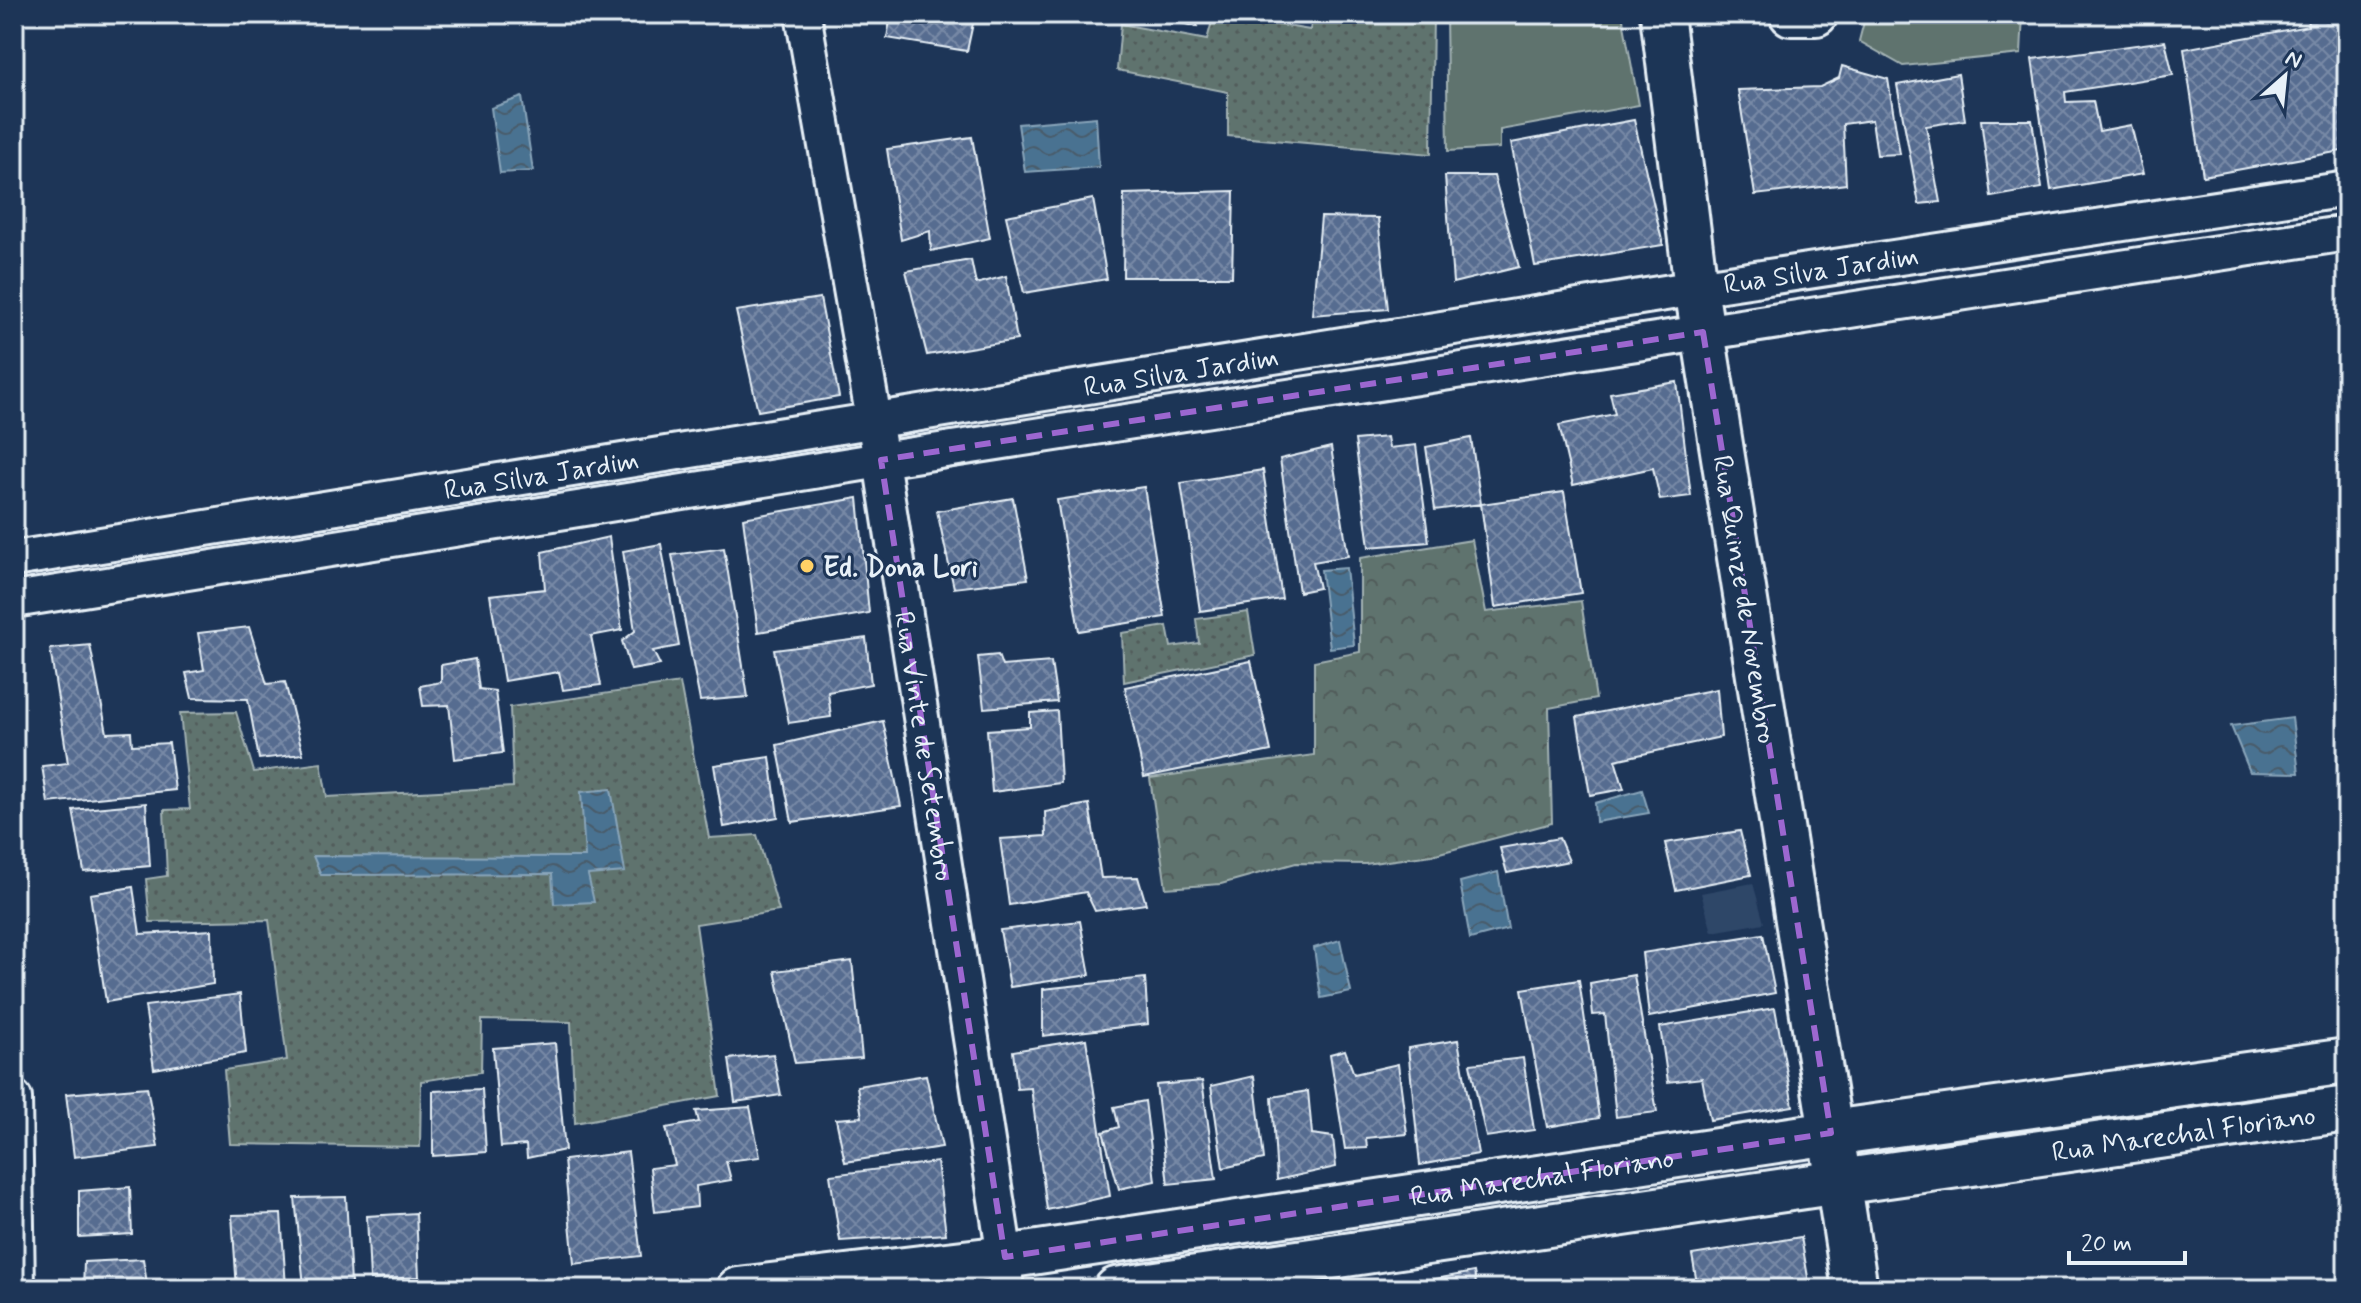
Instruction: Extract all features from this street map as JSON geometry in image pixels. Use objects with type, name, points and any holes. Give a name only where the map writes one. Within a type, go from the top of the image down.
[{"type":"main road","name":"Rua Marechal Floriano","points":[[1831,1133],[2347,1061]]},
{"type":"main road","points":[[2243,1075],[2252,1122]]},
{"type":"main road","name":"Rua Marechal Floriano","points":[[1839,1182],[2347,1109]]},
{"type":"main road","name":"Rua Quinze de Novembro","points":[[1831,1133],[1855,1289]]},
{"type":"street","name":"Rua Vinte de Setembro","points":[[803,14],[871,419],[881,460],[1005,1273]]},
{"type":"street","name":"Rua Quinze de Novembro","points":[[1662,14],[1696,288],[1831,1133]]},
{"type":"street","points":[[1791,14],[1816,14]]},
{"type":"street","name":"Rua Silva Jardim","points":[[14,559],[1410,333],[2347,189]]},
{"type":"street","points":[[2205,210],[2214,252]]},
{"type":"street","name":"Rua Silva Jardim","points":[[14,600],[633,499],[2347,233]]},
{"type":"street","points":[[1977,245],[1986,290]]},
{"type":"street","points":[[1410,333],[1420,378]]},
{"type":"street","points":[[1151,375],[1156,419]]},
{"type":"street","points":[[625,460],[633,499]]},
{"type":"street","points":[[427,492],[432,531]]},
{"type":"street","points":[[14,1098],[17,1289]]},
{"type":"street","name":"Rua Marechal Floriano","points":[[738,1289],[1005,1273],[1430,1193],[1831,1133]]},
{"type":"street","name":"Rua Marechal Floriano","points":[[1116,1289],[1839,1182]]},
{"type":"street","points":[[1430,1193],[1439,1242]]},
{"type":"highlighted area","points":[[1703,332],[1831,1133],[1005,1257],[881,460]]},
{"type":"shaded area","points":[[1753,883],[1764,923],[1712,932],[1701,893]]},
{"type":"green space","points":[[1214,14],[1310,30],[1313,14],[1433,14],[1431,154],[1228,136],[1228,92],[1117,70],[1121,24],[1207,40]]},
{"type":"green space","points":[[1446,14],[1622,14],[1639,105],[1500,130],[1500,148],[1448,151]]},
{"type":"green space","points":[[1866,14],[2023,14],[2021,54],[1903,66],[1859,41]]},
{"type":"green space","points":[[1472,540],[1486,612],[1581,601],[1596,699],[1549,708],[1552,823],[1432,855],[1365,864],[1296,863],[1221,884],[1166,888],[1150,778],[1314,755],[1314,661],[1360,652],[1360,558]]},
{"type":"green space","points":[[1248,612],[1255,655],[1124,682],[1122,633],[1167,626],[1171,647],[1199,643],[1196,619]]},
{"type":"green space","points":[[680,683],[709,838],[757,835],[779,911],[696,924],[720,1096],[575,1123],[571,1022],[482,1020],[481,1072],[421,1081],[420,1147],[230,1144],[224,1070],[287,1060],[269,920],[150,922],[146,879],[167,876],[164,810],[190,809],[180,713],[236,712],[254,772],[321,763],[327,797],[513,787],[510,707]]},
{"type":"water","points":[[522,97],[533,171],[500,173],[491,108]]},
{"type":"water","points":[[1096,117],[1099,167],[1025,172],[1018,124]]},
{"type":"water","points":[[1346,568],[1354,645],[1330,648],[1321,570]]},
{"type":"water","points":[[2292,718],[2299,773],[2250,772],[2231,726]]},
{"type":"water","points":[[611,789],[625,872],[588,875],[594,902],[554,904],[552,874],[321,875],[313,856],[585,857],[581,792]]},
{"type":"water","points":[[1642,790],[1649,813],[1596,822],[1595,803]]},
{"type":"water","points":[[1498,872],[1508,929],[1470,939],[1460,882]]},
{"type":"water","points":[[1340,940],[1351,992],[1321,998],[1314,948]]},
{"type":"building","points":[[891,14],[975,14],[967,51],[887,38]]},
{"type":"building","points":[[1147,14],[1200,14],[1197,27]]},
{"type":"building","points":[[2307,14],[2347,14],[2347,150],[2203,176],[2184,49],[2308,26]]},
{"type":"building","points":[[2165,41],[2173,75],[2065,92],[2066,102],[2093,101],[2099,131],[2131,125],[2143,174],[2051,190],[2032,59]]},
{"type":"building","points":[[1842,66],[1888,79],[1900,154],[1877,155],[1872,120],[1843,124],[1846,184],[1755,195],[1738,90],[1820,87],[1839,78]]},
{"type":"building","points":[[1958,74],[1965,120],[1926,126],[1940,202],[1919,204],[1897,85]]},
{"type":"building","points":[[1634,120],[1663,245],[1535,266],[1511,143]]},
{"type":"building","points":[[1981,120],[2032,120],[2042,188],[1991,197]]},
{"type":"building","points":[[972,137],[990,238],[931,251],[930,231],[901,240],[887,149]]},
{"type":"building","points":[[1445,176],[1494,176],[1519,267],[1453,283]]},
{"type":"building","points":[[1234,191],[1232,277],[1123,277],[1124,194]]},
{"type":"building","points":[[1093,199],[1107,279],[1024,293],[1006,216]]},
{"type":"building","points":[[1321,217],[1378,218],[1388,309],[1312,315]]},
{"type":"building","points":[[971,260],[976,284],[1006,276],[1017,340],[927,355],[906,271]]},
{"type":"building","points":[[820,298],[839,397],[758,411],[736,311]]},
{"type":"building","points":[[1677,382],[1691,496],[1660,500],[1653,468],[1573,485],[1559,425],[1615,414],[1610,393]]},
{"type":"building","points":[[1387,437],[1389,448],[1416,445],[1429,542],[1369,547],[1355,440]]},
{"type":"building","points":[[1471,438],[1481,504],[1435,510],[1426,447]]},
{"type":"building","points":[[1331,447],[1348,556],[1313,562],[1319,588],[1299,592],[1280,459]]},
{"type":"building","points":[[1263,470],[1282,599],[1200,611],[1181,483]]},
{"type":"building","points":[[1144,487],[1165,617],[1079,631],[1057,500]]},
{"type":"building","points":[[1564,492],[1581,593],[1495,607],[1481,504]]},
{"type":"building","name":"Ed. Dona Lori","points":[[858,498],[869,613],[758,632],[743,518]]},
{"type":"building","points":[[1013,498],[1028,579],[954,588],[937,511]]},
{"type":"building","points":[[609,537],[622,630],[591,636],[601,685],[563,690],[559,672],[504,681],[490,595],[545,589],[542,552]]},
{"type":"building","points":[[661,544],[679,646],[653,651],[660,665],[631,670],[622,641],[635,631],[623,551]]},
{"type":"building","points":[[724,548],[748,697],[700,701],[672,555]]},
{"type":"building","points":[[249,627],[267,684],[285,682],[303,754],[259,759],[248,699],[192,698],[186,673],[204,670],[198,633]]},
{"type":"building","points":[[866,638],[871,684],[828,692],[831,717],[789,723],[774,650]]},
{"type":"building","points":[[90,645],[107,733],[131,732],[132,745],[169,743],[175,790],[48,803],[42,766],[68,763],[50,649]]},
{"type":"building","points":[[998,655],[1002,666],[1051,662],[1057,702],[984,708],[978,657]]},
{"type":"building","points":[[475,659],[479,689],[495,691],[503,753],[455,759],[449,705],[423,706],[420,686],[441,682],[441,665]]},
{"type":"building","points":[[1251,661],[1271,751],[1144,777],[1125,687]]},
{"type":"building","points":[[1717,689],[1721,737],[1615,760],[1624,789],[1590,795],[1577,717]]},
{"type":"building","points":[[1057,711],[1061,783],[992,792],[987,730],[1030,727],[1030,713]]},
{"type":"building","points":[[883,721],[901,806],[792,822],[777,745]]},
{"type":"building","points":[[770,757],[778,817],[724,827],[714,765]]},
{"type":"building","points":[[146,803],[150,866],[84,872],[73,810]]},
{"type":"building","points":[[1089,804],[1101,878],[1138,877],[1146,904],[1095,911],[1086,892],[1009,905],[1000,839],[1046,836],[1045,812]]},
{"type":"building","points":[[1740,831],[1751,875],[1676,890],[1665,843]]},
{"type":"building","points":[[1559,838],[1569,861],[1507,873],[1500,848]]},
{"type":"building","points":[[133,887],[140,934],[212,930],[213,984],[106,1002],[90,894]]},
{"type":"building","points":[[1080,921],[1090,975],[1010,987],[1000,930]]},
{"type":"building","points":[[1763,934],[1775,993],[1649,1017],[1642,953]]},
{"type":"building","points":[[852,961],[862,1058],[795,1063],[775,971]]},
{"type":"building","points":[[1634,975],[1657,1112],[1616,1117],[1605,1014],[1593,1015],[1590,983]]},
{"type":"building","points":[[1145,978],[1148,1024],[1043,1036],[1043,989]]},
{"type":"building","points":[[1579,980],[1599,1118],[1547,1127],[1522,989]]},
{"type":"building","points":[[240,994],[246,1053],[154,1069],[145,1006]]},
{"type":"building","points":[[1775,1008],[1793,1106],[1710,1120],[1702,1078],[1668,1082],[1660,1027]]},
{"type":"building","points":[[1086,1039],[1110,1196],[1047,1210],[1031,1088],[1017,1089],[1013,1051]]},
{"type":"building","points":[[1458,1040],[1478,1154],[1420,1165],[1408,1048]]},
{"type":"building","points":[[555,1043],[565,1150],[527,1158],[526,1145],[501,1147],[493,1048]]},
{"type":"building","points":[[1345,1050],[1354,1074],[1398,1064],[1407,1134],[1366,1138],[1367,1148],[1345,1149],[1330,1054]]},
{"type":"building","points":[[773,1054],[781,1095],[735,1102],[729,1059]]},
{"type":"building","points":[[1523,1058],[1534,1130],[1486,1137],[1470,1064]]},
{"type":"building","points":[[926,1075],[942,1147],[845,1162],[836,1119],[862,1117],[857,1086]]},
{"type":"building","points":[[1254,1076],[1264,1159],[1223,1168],[1211,1086]]},
{"type":"building","points":[[1202,1081],[1216,1179],[1168,1184],[1156,1085]]},
{"type":"building","points":[[147,1087],[158,1147],[74,1157],[66,1094]]},
{"type":"building","points":[[482,1089],[486,1152],[433,1156],[433,1091]]},
{"type":"building","points":[[1308,1091],[1312,1134],[1333,1137],[1336,1167],[1277,1180],[1272,1097]]},
{"type":"building","points":[[1145,1101],[1155,1181],[1119,1189],[1103,1132],[1119,1127],[1114,1107]]},
{"type":"building","points":[[750,1107],[760,1157],[726,1161],[731,1180],[696,1186],[697,1207],[655,1212],[650,1168],[675,1165],[666,1128],[699,1122],[696,1111]]},
{"type":"building","points":[[628,1152],[641,1256],[574,1264],[564,1160]]},
{"type":"building","points":[[937,1162],[946,1234],[840,1241],[830,1175]]},
{"type":"building","points":[[130,1187],[132,1234],[79,1237],[79,1191]]},
{"type":"building","points":[[346,1197],[351,1283],[304,1286],[295,1198]]},
{"type":"building","points":[[416,1213],[419,1277],[370,1280],[367,1216]]},
{"type":"building","points":[[281,1214],[286,1287],[237,1289],[232,1215]]},
{"type":"building","points":[[1801,1237],[1810,1289],[1698,1289],[1692,1255]]},
{"type":"building","points":[[143,1259],[148,1289],[83,1289],[84,1262]]},
{"type":"building","points":[[1474,1272],[1477,1289],[1381,1289]]},
{"type":"place","name":"Ed. Dona Lori","points":[[807,566]]}]
